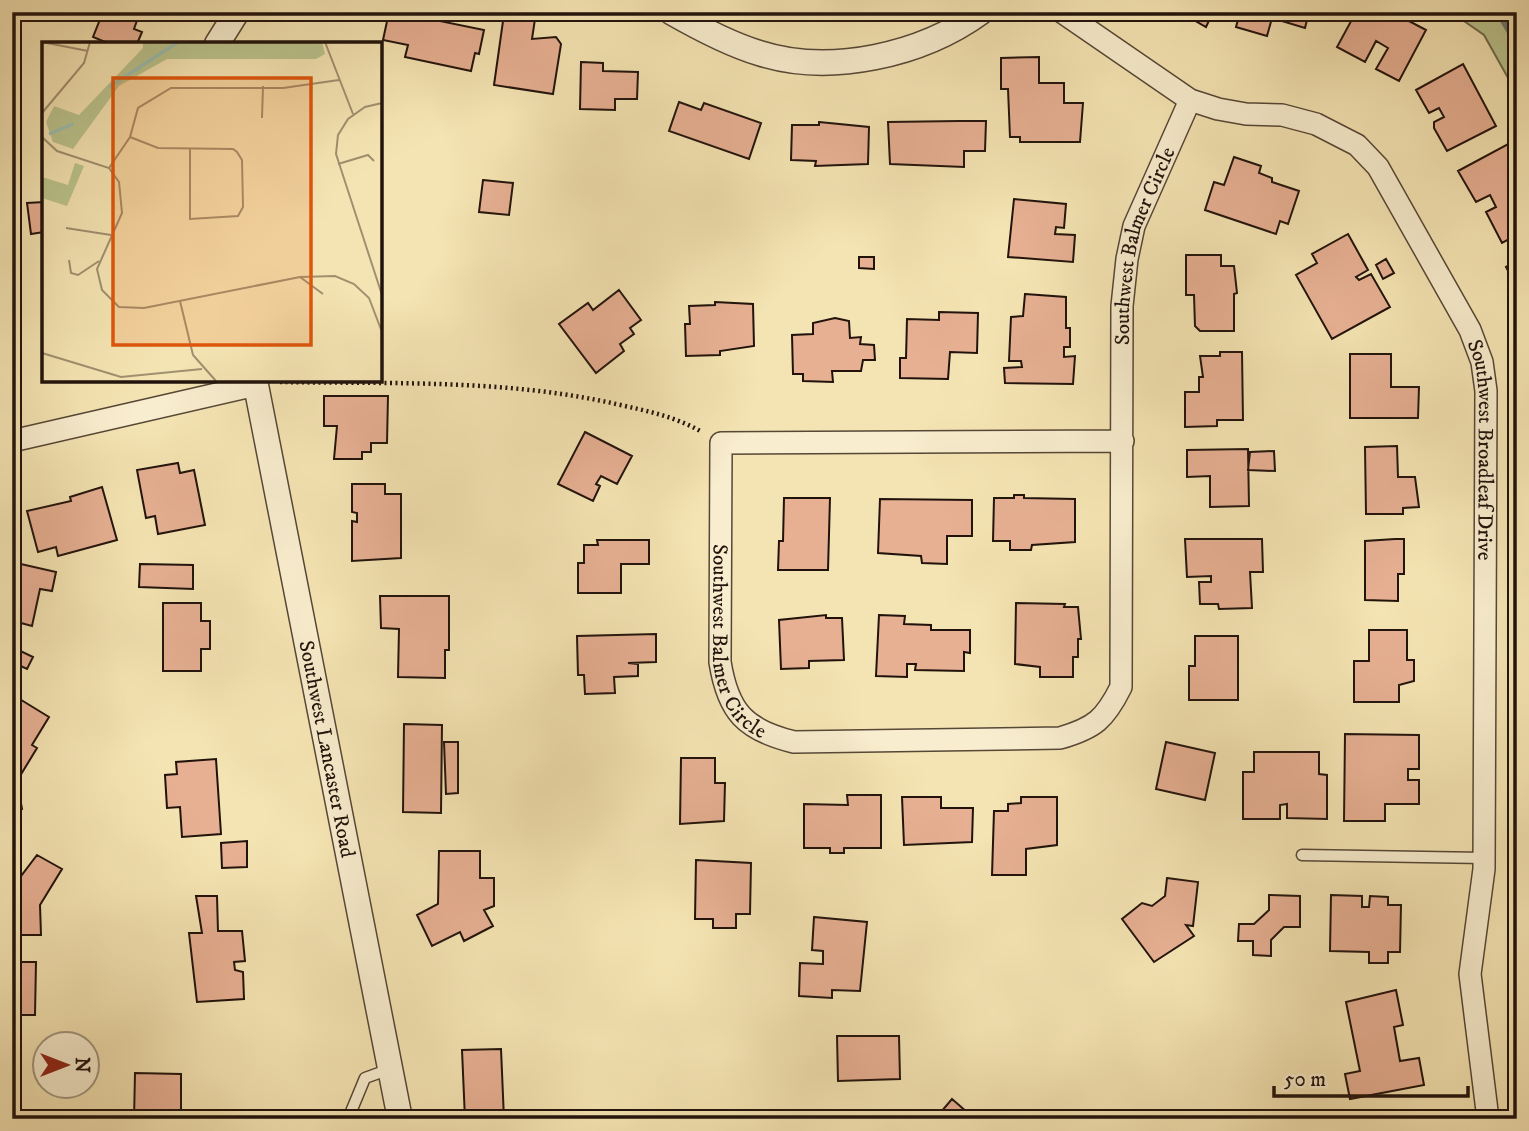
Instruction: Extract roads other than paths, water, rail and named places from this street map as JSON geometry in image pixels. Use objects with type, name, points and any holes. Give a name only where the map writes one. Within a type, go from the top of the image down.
[{"type":"street","points":[[218,42],[237,12]]},
{"type":"street","points":[[671,12],[759,53],[818,63],[854,60],[891,52],[936,37],[981,12]]},
{"type":"street","name":"Southwest Broadleaf Drive","points":[[1062,12],[1190,100],[1246,114],[1282,115],[1315,124],[1357,145],[1378,167],[1470,330],[1482,362],[1486,391],[1484,858],[1483,892],[1470,974],[1488,1119]]},
{"type":"street","name":"Southwest Balmer Circle","points":[[1123,441],[721,443],[720,662],[724,691],[740,717],[765,735],[794,742],[1060,738],[1087,730],[1108,712],[1121,687],[1123,441],[1122,306],[1127,259],[1134,226],[1190,100]]},
{"type":"street","points":[[12,441],[263,382]]},
{"type":"street","name":"Southwest Lancaster Road","points":[[263,382],[393,1068],[400,1119]]},
{"type":"lane","points":[[1302,855],[1484,858]]},
{"type":"lane","points":[[348,1119],[365,1078],[393,1068]]},
{"type":"waterway","points":[[1499,12],[1517,42]]}]
